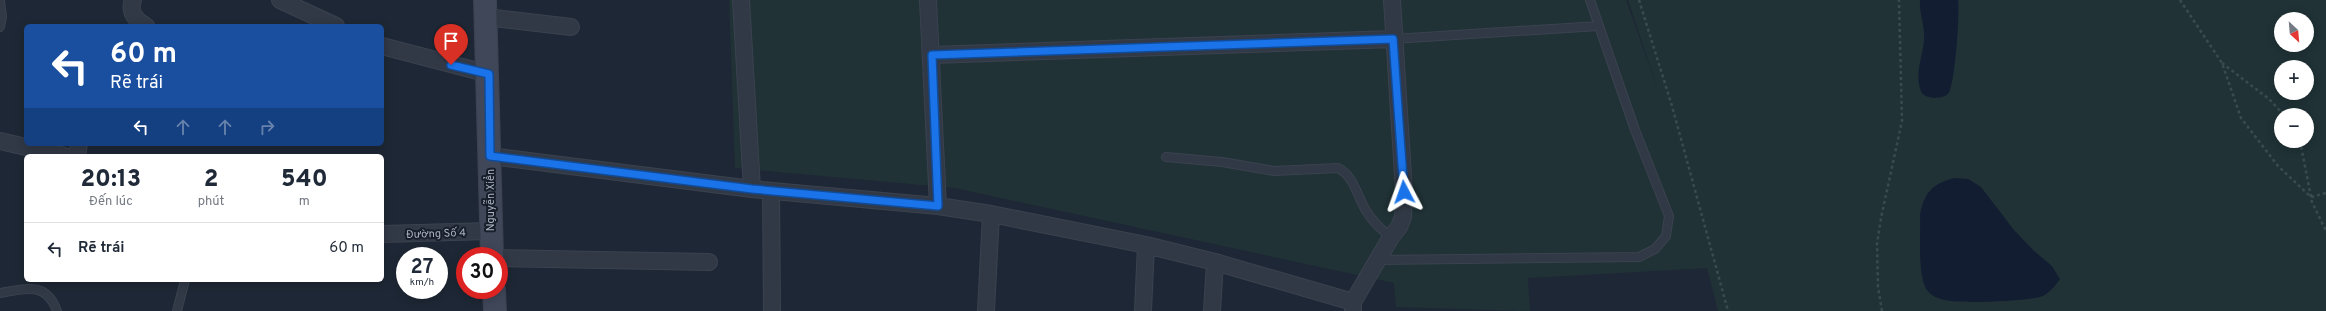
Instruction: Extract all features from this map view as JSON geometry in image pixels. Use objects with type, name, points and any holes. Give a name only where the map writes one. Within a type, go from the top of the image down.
[{"type":"main road","name":"Nguyễn Xiển","points":[[486,9],[489,74],[491,247]]},
{"type":"main road","points":[[494,299],[495,311]]},
{"type":"street","points":[[133,0],[132,10],[134,15],[144,24]]},
{"type":"street","points":[[280,0],[332,24]]},
{"type":"street","points":[[741,0],[752,189]]},
{"type":"street","points":[[928,0],[932,55],[938,206]]},
{"type":"street","points":[[490,156],[752,189],[938,206],[991,214],[1146,245],[1214,262],[1353,307],[1391,236],[1399,227],[1403,217],[1404,192],[1393,39],[1392,0]]},
{"type":"street","points":[[486,9],[571,27]]},
{"type":"street","points":[[932,55],[1393,39]]},
{"type":"street","points":[[384,47],[489,74]]},
{"type":"street","points":[[0,141],[56,154]]},
{"type":"street","points":[[771,191],[772,311]]},
{"type":"street","points":[[986,311],[991,214]]},
{"type":"street","name":"Đường Số 4","points":[[384,234],[490,231]]},
{"type":"street","points":[[1143,311],[1146,245]]},
{"type":"street","points":[[508,258],[709,262]]},
{"type":"street","points":[[1212,311],[1214,262]]},
{"type":"lane","points":[[1378,260],[1639,257],[1655,249],[1666,236],[1669,216],[1635,130],[1590,0]]},
{"type":"lane","points":[[0,1],[2,17],[0,27]]},
{"type":"lane","points":[[1393,39],[1599,26]]},
{"type":"lane","points":[[1166,157],[1208,161],[1274,171],[1338,168],[1349,176],[1371,219],[1379,228],[1391,236]]},
{"type":"lane","points":[[177,311],[184,282]]},
{"type":"lane","points":[[0,293],[28,289],[40,290],[54,302],[57,311]]},
{"type":"path","points":[[1639,0],[1672,106],[1728,311]]},
{"type":"path","points":[[1882,311],[1878,287],[1877,244],[1902,121],[1899,0]]},
{"type":"path","points":[[2180,0],[2222,63],[2241,118],[2278,166],[2310,197]]},
{"type":"path","points":[[2222,63],[2269,99],[2277,108]]},
{"type":"path","points":[[2301,148],[2310,197],[2326,231]]},
{"type":"path","points":[[2310,197],[2326,193]]},
{"type":"shaded area","points":[[729,0],[1626,0],[1659,93],[1628,0],[2326,0],[2326,311],[1718,311],[1707,268],[1528,278],[1530,311],[1396,307],[1394,283],[955,188],[735,168]]},
{"type":"water","points":[[1920,0],[1958,0],[1958,33],[1953,78],[1948,94],[1941,97],[1933,98],[1926,96],[1922,93],[1919,85],[1918,79],[1924,34]]},
{"type":"water","points":[[1954,178],[1968,179],[1981,187],[2014,230],[2034,251],[2052,266],[2060,279],[2049,292],[2040,297],[2007,301],[1978,302],[1940,299],[1935,297],[1927,290],[1922,275],[1921,265],[1920,215],[1924,200],[1931,190],[1940,183]]},
{"type":"route","points":[[451,65],[489,74],[490,156],[752,189],[938,206],[932,55],[1393,39],[1404,192]]}]
